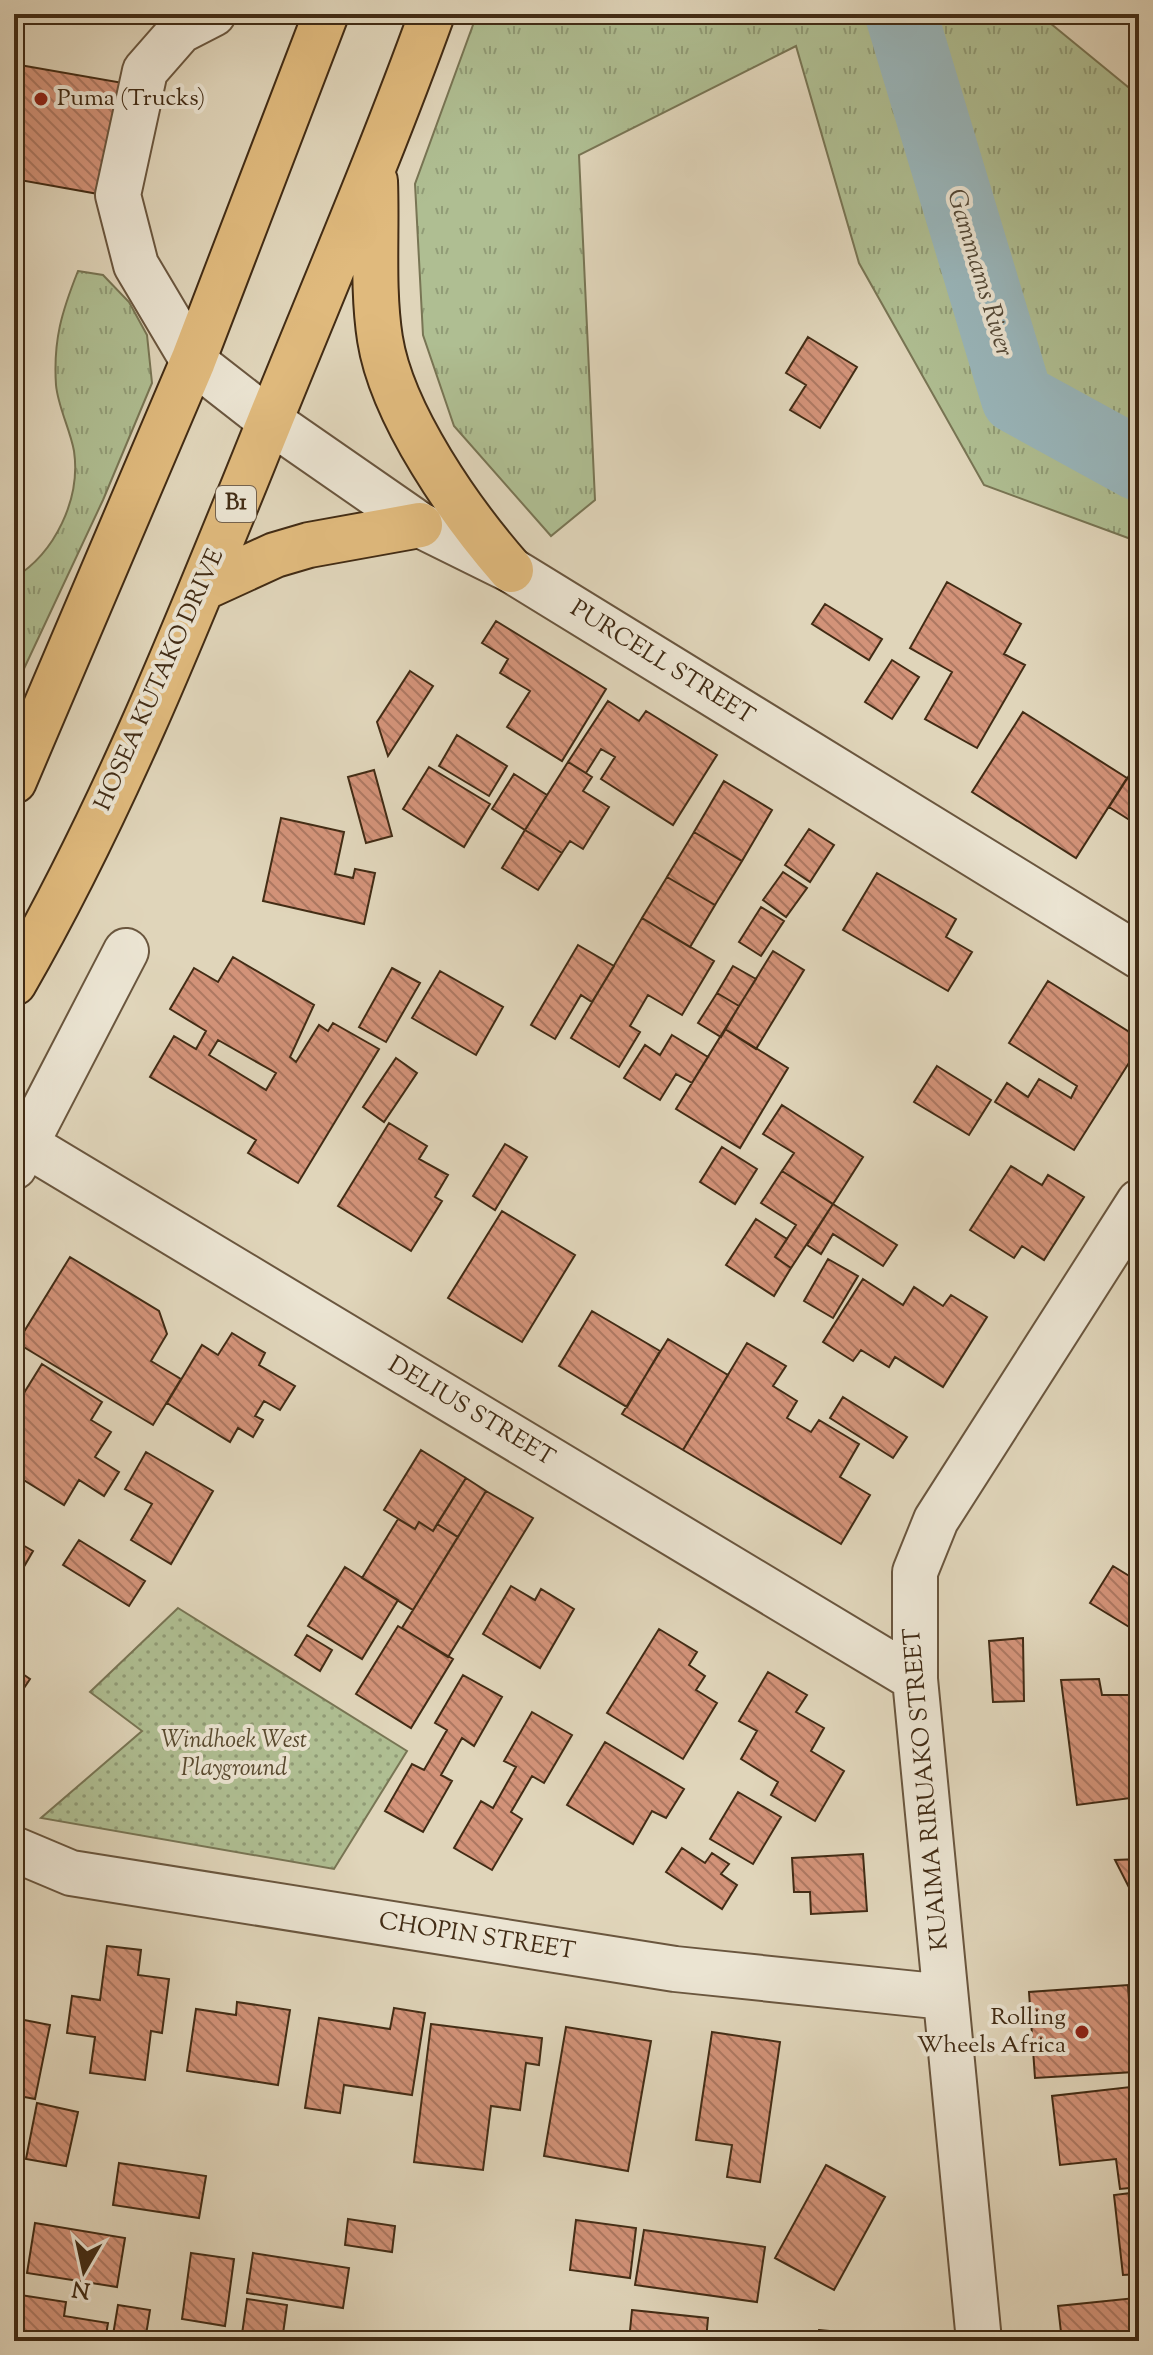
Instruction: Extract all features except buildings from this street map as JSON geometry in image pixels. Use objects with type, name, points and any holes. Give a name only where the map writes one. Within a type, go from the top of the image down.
[{"type":"main road","points":[[14,781],[193,361],[326,14]]},
{"type":"main road","name":"HOSEA KUTAKO DRIVE","points":[[14,983],[60,904],[203,588],[374,166],[432,14]]},
{"type":"main road","points":[[374,166],[380,340],[385,355],[405,413],[441,478],[482,537],[511,570]]},
{"type":"main road","points":[[203,588],[275,555],[309,545],[420,525]]},
{"type":"street","points":[[193,361],[136,265],[118,195],[145,71],[180,31],[213,14]]},
{"type":"street","name":"PURCELL STREET","points":[[193,361],[270,421],[420,525],[511,570],[1139,956]]},
{"type":"street","points":[[20,1156],[126,951]]},
{"type":"street","name":"DELIUS STREET","points":[[20,1156],[915,1679]]},
{"type":"street","name":"KUAIMA RIRUAKO STREET","points":[[979,2341],[915,1679],[915,1572],[936,1520],[1139,1202]]},
{"type":"street","name":"CHOPIN STREET","points":[[14,1849],[71,1873],[102,1878],[675,1969],[945,1997]]},
{"type":"green space","points":[[477,14],[1039,14],[1139,96],[1139,542],[984,485],[859,263],[796,46],[579,155],[595,500],[551,536],[454,426],[423,335],[415,184]]},
{"type":"green space","points":[[78,271],[103,275],[129,302],[147,335],[152,383],[103,500],[14,690],[14,578],[42,554],[53,539],[69,506],[73,488],[74,451],[57,393],[55,369],[60,326]]},
{"type":"green space","name":"Windhoek West Playground","points":[[178,1608],[407,1751],[334,1869],[41,1818],[142,1731],[90,1692]]},
{"type":"waterway","name":"Gammams River","points":[[901,14],[1017,398],[1139,465]]},
{"type":"place","name":"Puma (Trucks)","points":[[41,99]]},
{"type":"place","name":"Rolling Wheels Africa","points":[[1082,2032]]}]
